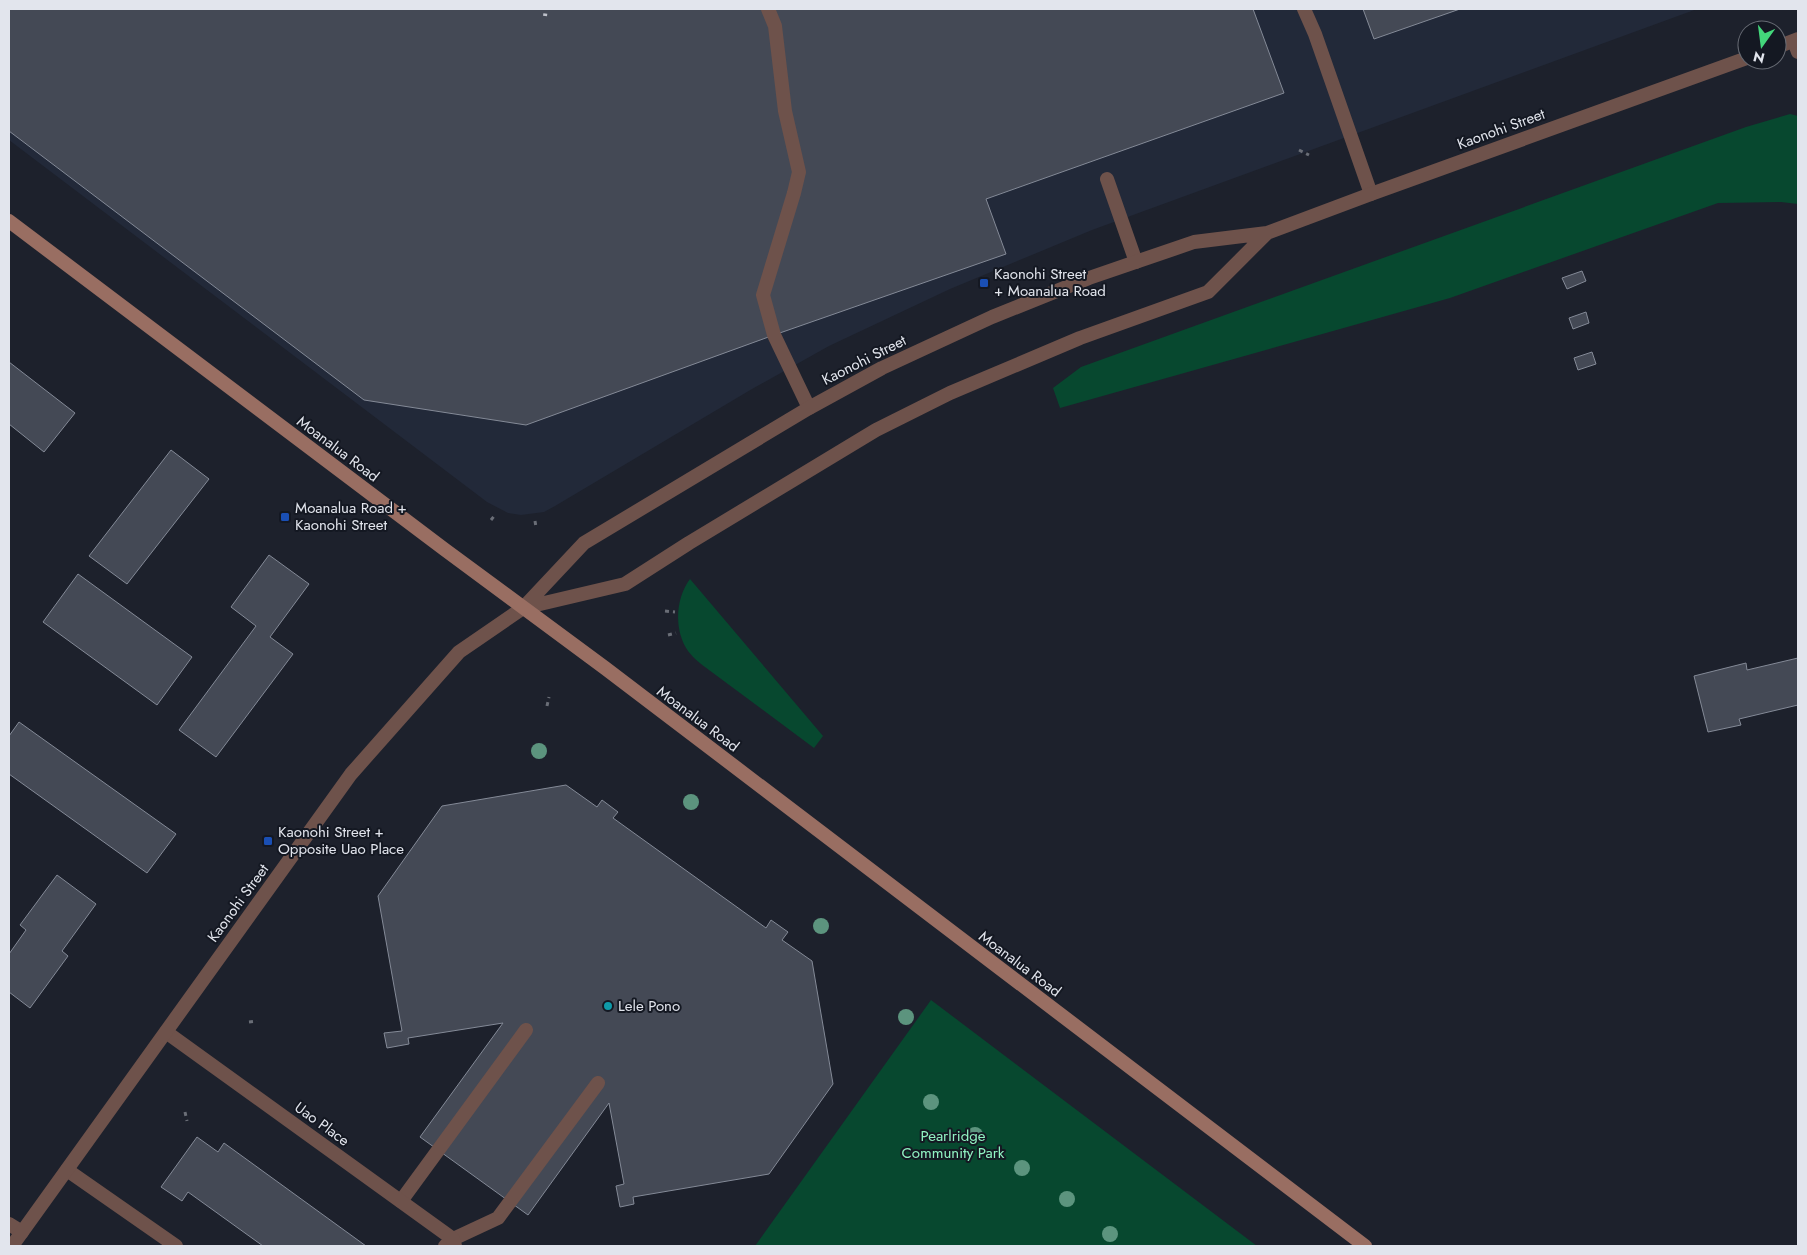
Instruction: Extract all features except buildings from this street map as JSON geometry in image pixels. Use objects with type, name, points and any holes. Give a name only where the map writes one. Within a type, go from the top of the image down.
[{"type":"main road","name":"Moanalua Road","points":[[9,221],[613,674],[1365,1246]]},
{"type":"street","points":[[768,9],[775,26],[785,111],[799,172],[794,194],[762,295],[774,335],[809,408]]},
{"type":"street","points":[[1304,9],[1315,34],[1370,194]]},
{"type":"street","name":"Kaonohi Street","points":[[12,1246],[351,774],[459,652],[523,608],[584,543],[809,408],[882,368],[992,317],[1089,278],[1194,242],[1267,233],[1737,62]]},
{"type":"street","points":[[1107,179],[1136,262]]},
{"type":"street","name":"Kaonohi Street","points":[[523,608],[624,584],[876,430],[933,402],[1080,338],[1208,292],[1267,233]]},
{"type":"street","points":[[400,1201],[526,1030]]},
{"type":"street","name":"Uao Place","points":[[166,1032],[400,1201],[451,1244]]},
{"type":"street","points":[[451,1244],[498,1218],[598,1083]]},
{"type":"street","points":[[67,1170],[176,1246]]},
{"type":"street","points":[[9,1224],[22,1232]]},
{"type":"path","points":[[1299,150],[1309,155]]},
{"type":"path","points":[[491,520],[495,515]]},
{"type":"path","points":[[535,521],[536,527]]},
{"type":"path","points":[[665,611],[675,612]]},
{"type":"path","points":[[668,635],[676,633]]},
{"type":"path","points":[[547,706],[549,697]]},
{"type":"path","points":[[249,1022],[257,1021]]},
{"type":"path","points":[[185,1112],[187,1121]]},
{"type":"shaded area","points":[[9,9],[1697,9],[1092,230],[950,289],[829,346],[752,389],[544,512],[521,515],[508,513],[487,502],[9,140]]},
{"type":"green space","points":[[1790,114],[1798,116],[1798,204],[1781,202],[1718,203],[1450,298],[1060,408],[1053,388],[1081,367],[1746,127]]},
{"type":"green space","points":[[690,579],[823,736],[814,748],[703,666],[688,651],[680,634],[678,615],[681,596]]},
{"type":"green space","name":"Pearlridge Community Park","points":[[931,1000],[1257,1246],[755,1246]]},
{"type":"railway","points":[[545,16],[546,9]]},
{"type":"place","name":"Kaonohi Street + Moanalua Road","points":[[984,283]]},
{"type":"place","name":"Moanalua Road + Kaonohi Street","points":[[285,517]]},
{"type":"place","name":"Kaonohi Street + Opposite Uao Place","points":[[268,841]]},
{"type":"place","name":"Lele Pono","points":[[608,1006]]}]
